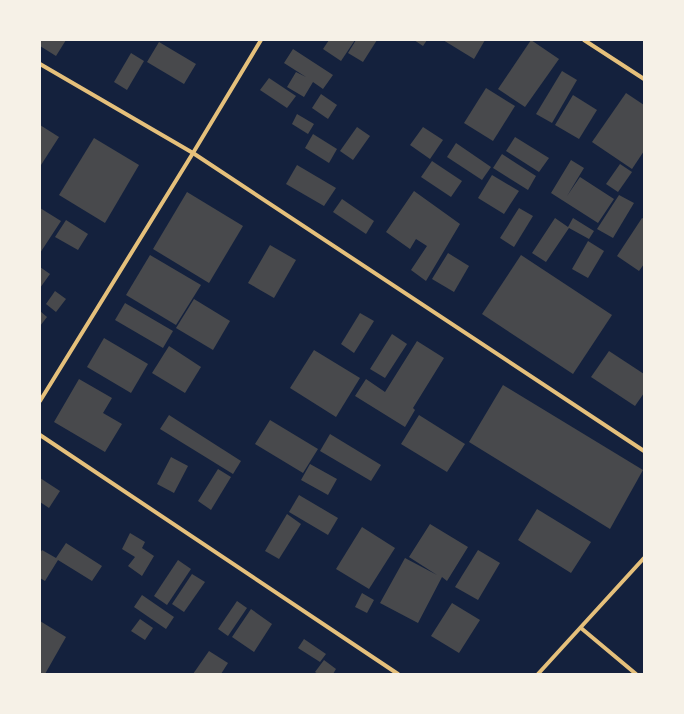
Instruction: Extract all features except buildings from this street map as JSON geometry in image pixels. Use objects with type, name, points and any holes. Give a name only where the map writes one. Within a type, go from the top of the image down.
[{"type":"street","points":[[40,401],[193,153],[260,40]]},
{"type":"street","points":[[584,40],[644,79]]},
{"type":"street","points":[[40,64],[193,153],[644,451]]},
{"type":"street","points":[[40,435],[398,674]]},
{"type":"street","points":[[538,674],[644,558]]},
{"type":"street","points":[[581,628],[636,674]]}]
